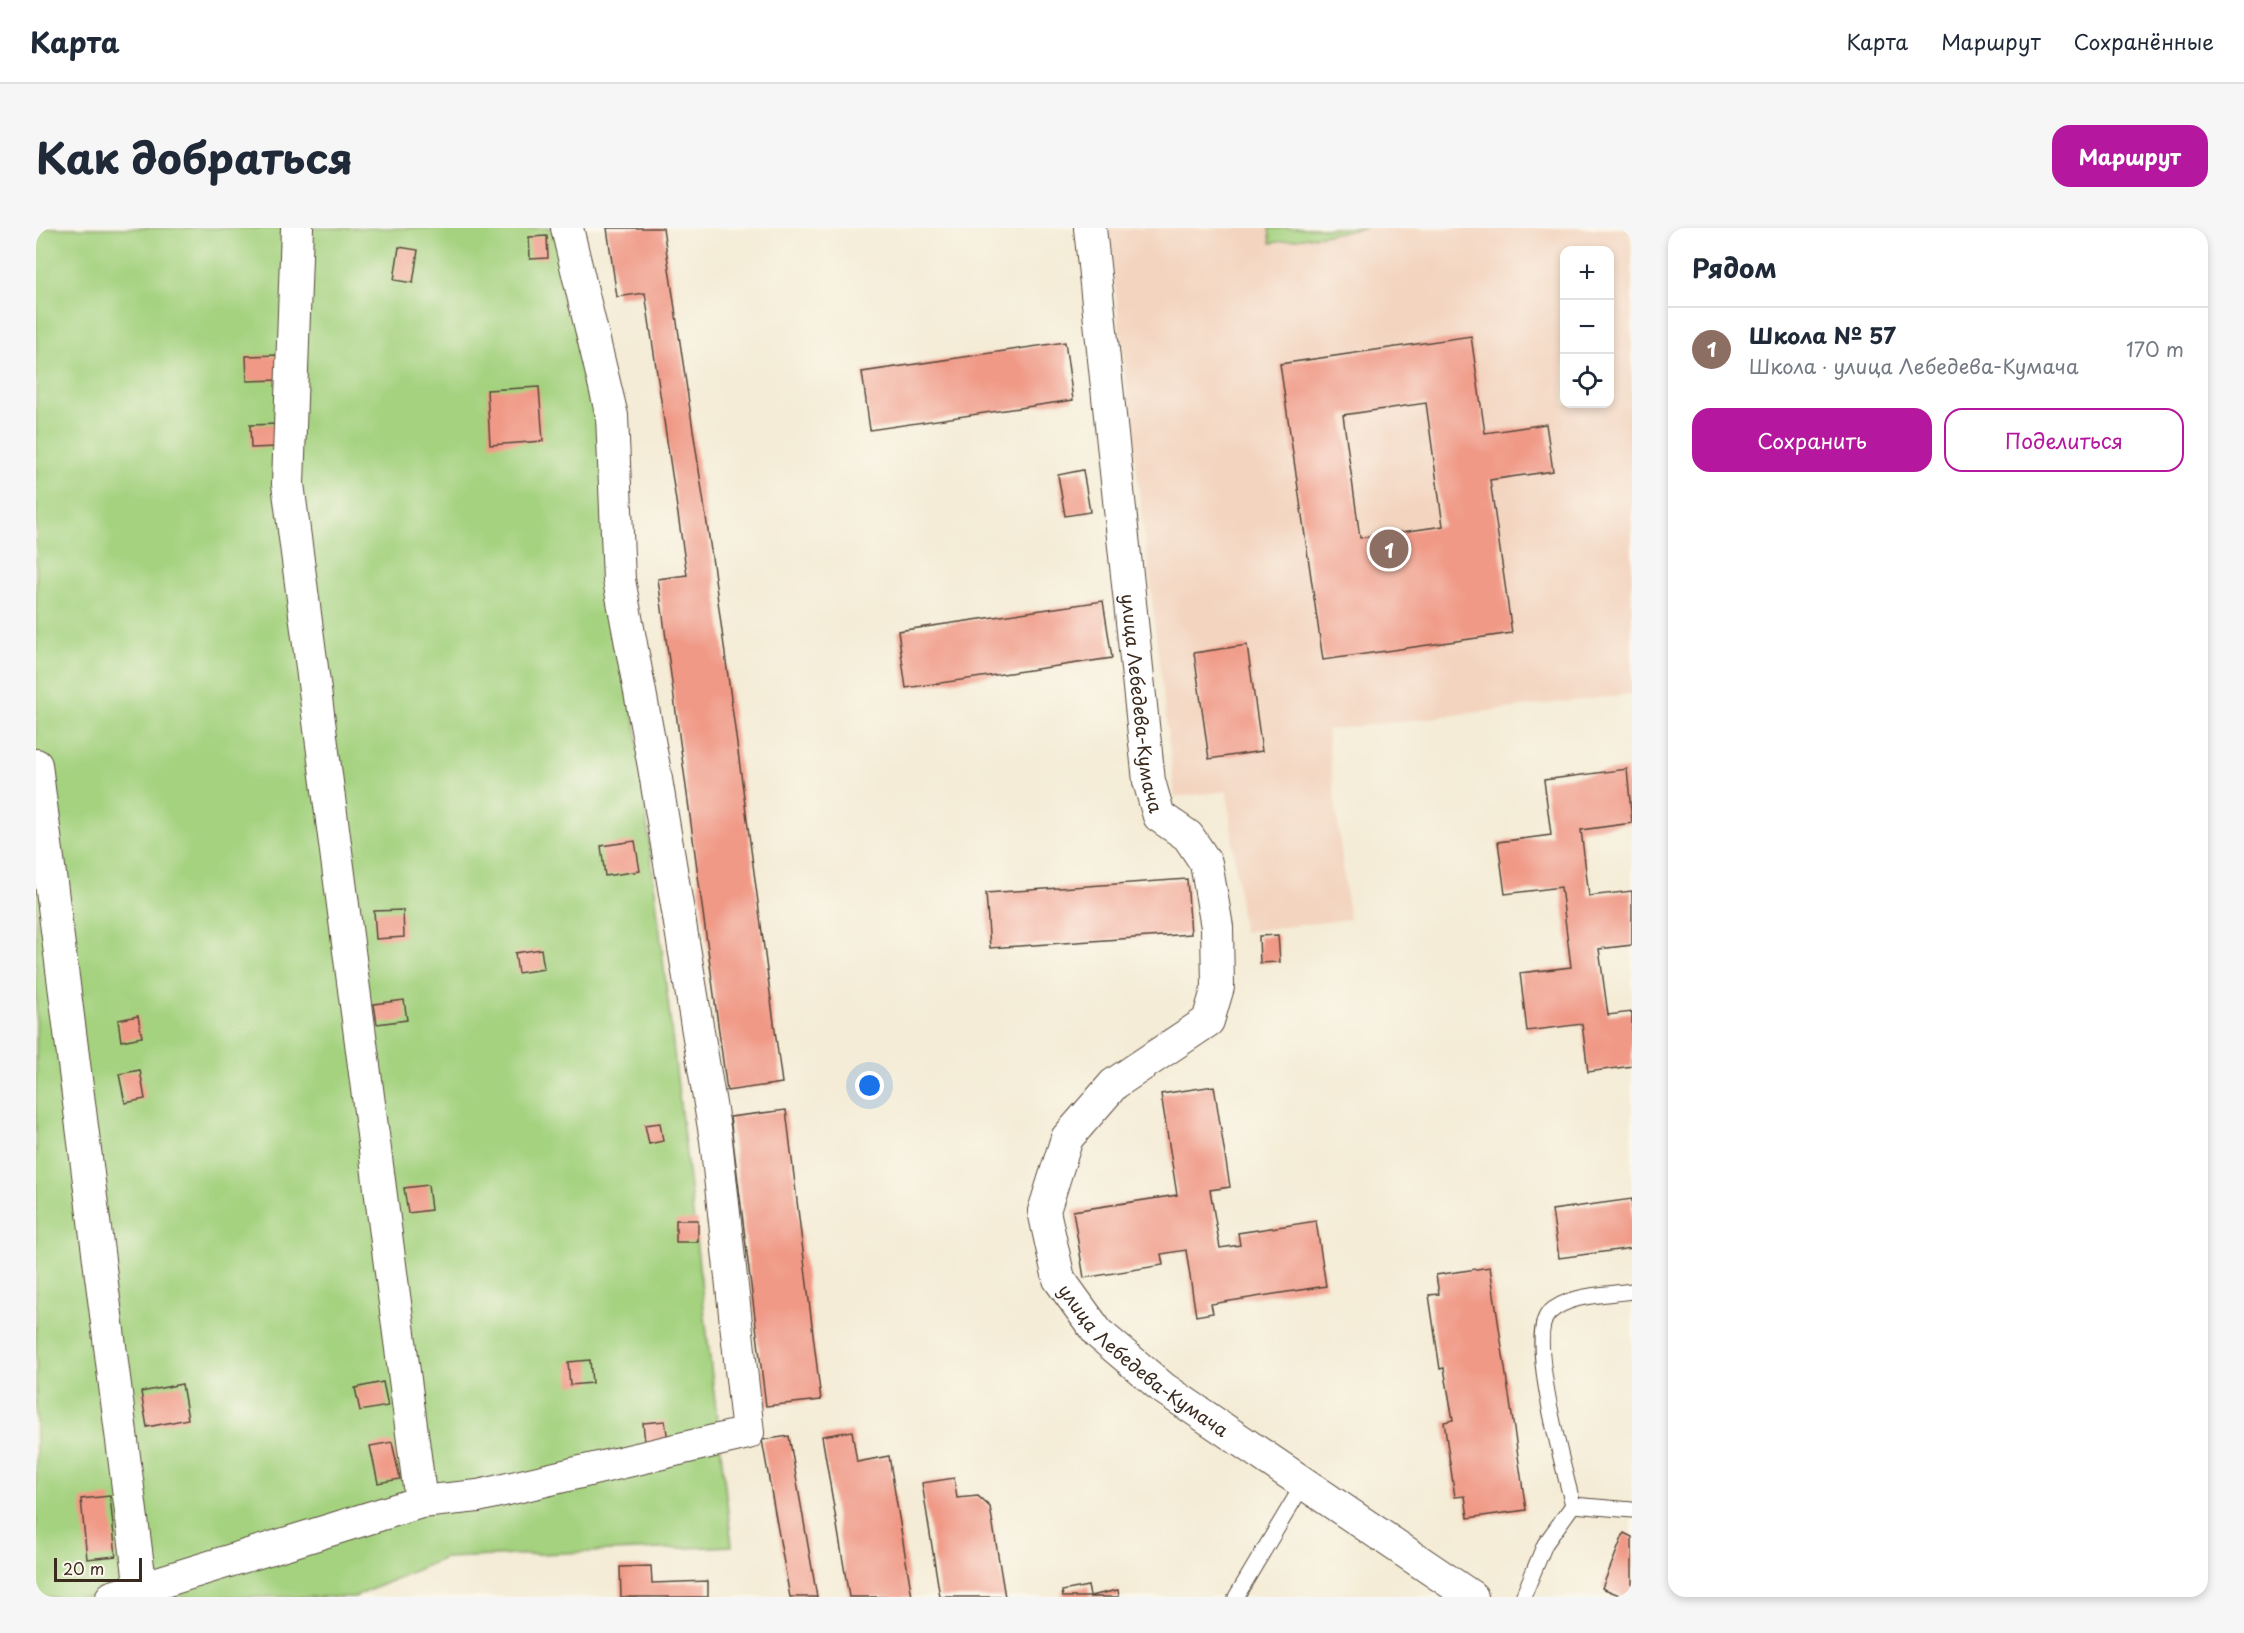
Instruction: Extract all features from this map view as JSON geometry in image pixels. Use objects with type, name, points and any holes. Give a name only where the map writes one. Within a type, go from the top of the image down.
[{"type":"street","points":[[297,228],[288,484],[421,1502]]},
{"type":"street","points":[[36,765],[127,1593],[421,1502],[478,1496],[748,1433],[716,1140],[654,767],[619,580],[612,416],[567,228]]},
{"type":"street","name":"улица Лебедева-Кумача","points":[[1090,228],[1149,781],[1159,816],[1188,836],[1206,863],[1217,927],[1218,987],[1208,1021],[1114,1084],[1067,1138],[1044,1211],[1059,1279],[1098,1333],[1163,1388],[1472,1597]]},
{"type":"lane","points":[[1573,1505],[1559,1453],[1543,1366],[1541,1327],[1548,1313],[1566,1301],[1632,1291]]},
{"type":"lane","points":[[1236,1597],[1304,1483]]},
{"type":"lane","points":[[1573,1505],[1632,1510]]},
{"type":"lane","points":[[1523,1597],[1545,1544],[1573,1505]]},
{"type":"shaded area","points":[[1108,228],[1629,228],[1632,255],[1632,694],[1327,730],[1349,919],[1243,932],[1227,791],[1175,797]]},
{"type":"green space","points":[[36,228],[577,228],[732,1546],[444,1558],[354,1597],[36,1597]]},
{"type":"green space","points":[[1269,228],[1366,228],[1271,243]]},
{"type":"building","points":[[607,228],[663,228],[714,571],[782,1083],[727,1091],[658,579],[687,575],[645,293],[617,297]]},
{"type":"building","points":[[547,236],[548,258],[530,259],[529,237]]},
{"type":"building","points":[[399,247],[418,250],[413,283],[394,280]]},
{"type":"building","points":[[1471,336],[1485,433],[1546,424],[1553,471],[1490,480],[1512,633],[1323,660],[1280,364]],"holes":[[[1426,403],[1443,526],[1360,538],[1343,415]]]},
{"type":"building","points":[[1065,342],[1073,400],[870,430],[862,372]]},
{"type":"building","points":[[278,355],[279,380],[247,381],[246,356]]},
{"type":"building","points":[[539,387],[543,441],[490,445],[487,390]]},
{"type":"building","points":[[278,424],[278,447],[251,448],[250,425]]},
{"type":"building","points":[[1083,470],[1090,512],[1065,516],[1058,475]]},
{"type":"building","points":[[1103,601],[1112,658],[906,688],[898,631]]},
{"type":"building","points":[[1247,645],[1262,751],[1209,759],[1194,653]]},
{"type":"building","points":[[1627,769],[1632,823],[1581,830],[1589,896],[1632,891],[1632,945],[1599,949],[1608,1015],[1632,1012],[1632,1066],[1588,1072],[1582,1024],[1527,1031],[1520,973],[1571,967],[1561,887],[1505,894],[1498,842],[1551,835],[1544,780]]},
{"type":"building","points":[[635,841],[640,871],[605,876],[601,846]]},
{"type":"building","points":[[1187,879],[1191,934],[990,948],[986,893]]},
{"type":"building","points":[[403,910],[404,937],[376,939],[374,911]]},
{"type":"building","points":[[1278,935],[1280,962],[1260,963],[1259,936]]},
{"type":"building","points":[[541,949],[544,969],[518,973],[515,953]]},
{"type":"building","points":[[404,1000],[407,1020],[377,1024],[374,1004]]},
{"type":"building","points":[[138,1016],[142,1037],[121,1041],[118,1020]]},
{"type":"building","points":[[140,1070],[145,1099],[125,1103],[119,1074]]},
{"type":"building","points":[[1214,1086],[1230,1187],[1210,1190],[1220,1248],[1240,1245],[1238,1233],[1316,1221],[1326,1286],[1211,1304],[1213,1313],[1196,1316],[1186,1250],[1161,1254],[1163,1265],[1084,1278],[1073,1211],[1177,1195],[1161,1094]]},
{"type":"building","points":[[786,1110],[821,1400],[766,1406],[730,1117]]},
{"type":"building","points":[[660,1123],[663,1141],[649,1144],[645,1125]]},
{"type":"building","points":[[428,1185],[431,1210],[408,1213],[404,1188]]},
{"type":"building","points":[[1632,1199],[1632,1248],[1559,1258],[1552,1210]]},
{"type":"building","points":[[676,1220],[698,1220],[698,1242],[676,1242]]},
{"type":"building","points":[[1490,1267],[1526,1510],[1468,1518],[1465,1496],[1455,1497],[1444,1422],[1453,1420],[1444,1368],[1440,1369],[1429,1295],[1439,1294],[1436,1275]]},
{"type":"building","points":[[590,1360],[592,1383],[570,1385],[568,1362]]},
{"type":"building","points":[[383,1382],[388,1406],[360,1411],[355,1388]]},
{"type":"building","points":[[182,1384],[188,1419],[147,1427],[141,1392]]},
{"type":"building","points":[[665,1421],[668,1440],[645,1443],[643,1423]]},
{"type":"building","points":[[852,1431],[857,1462],[889,1456],[912,1597],[849,1597],[822,1436]]},
{"type":"building","points":[[789,1436],[817,1597],[790,1597],[762,1440]]},
{"type":"building","points":[[392,1442],[400,1479],[378,1483],[370,1446]]},
{"type":"building","points":[[954,1478],[957,1498],[978,1496],[990,1507],[1005,1597],[940,1597],[922,1483]]},
{"type":"building","points":[[110,1496],[116,1556],[87,1559],[81,1499]]},
{"type":"building","points":[[1624,1533],[1632,1537],[1632,1597],[1624,1597],[1602,1588]]},
{"type":"building","points":[[651,1566],[652,1583],[708,1581],[708,1597],[621,1597],[620,1567]]},
{"type":"building","points":[[1088,1586],[1090,1596],[1118,1590],[1119,1597],[1063,1597],[1062,1591]]},
{"type":"place","name":"Школа № 57","points":[[1389,549]]}]
